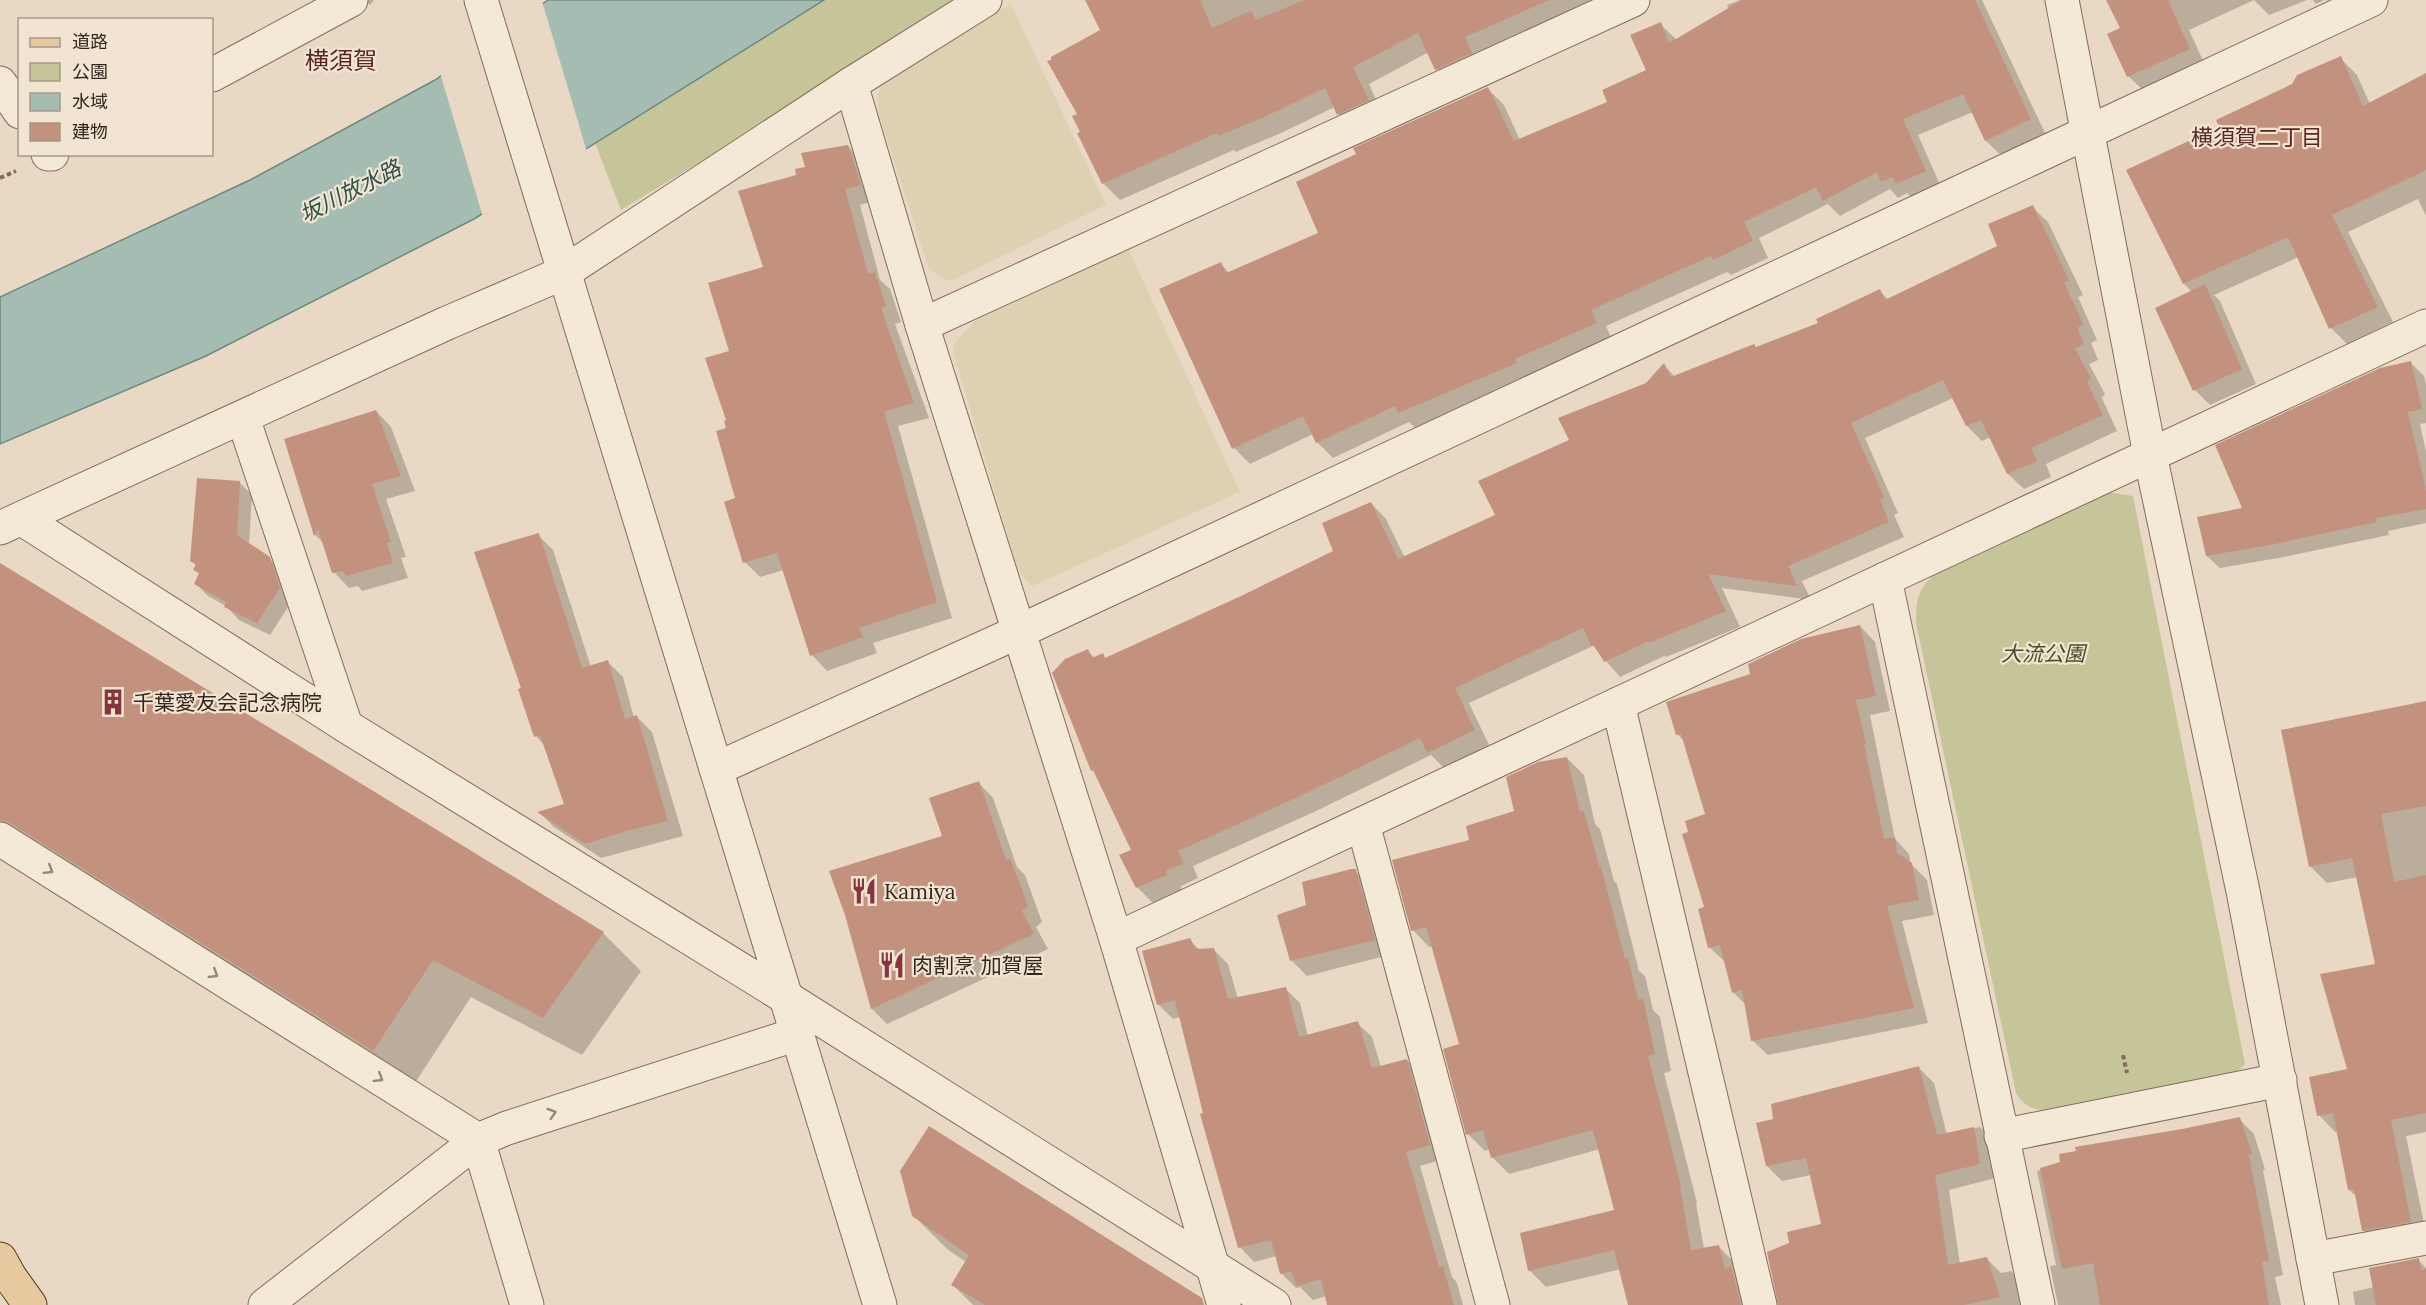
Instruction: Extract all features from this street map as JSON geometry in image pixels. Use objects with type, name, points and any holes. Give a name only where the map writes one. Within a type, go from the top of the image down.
[{"type":"main road","points":[[0,1259],[30,1305]]},
{"type":"street","points":[[213,74],[351,0]]},
{"type":"street","points":[[481,0],[880,1305]]},
{"type":"street","points":[[11,524],[447,323],[559,259],[851,84],[985,0]]},
{"type":"street","points":[[922,325],[1633,0]]},
{"type":"street","points":[[2061,0],[2150,455],[2243,891],[2322,1305]]},
{"type":"street","points":[[716,769],[1018,632],[2372,0]]},
{"type":"street","points":[[0,83],[18,109]]},
{"type":"street","points":[[851,84],[922,325],[1116,939],[1224,1305]]},
{"type":"street","points":[[1116,939],[2426,326]]},
{"type":"street","points":[[243,418],[346,726]]},
{"type":"street","points":[[11,524],[346,726],[787,998],[1274,1305]]},
{"type":"street","points":[[1885,579],[2038,1305]]},
{"type":"street","points":[[1618,704],[1760,1305]]},
{"type":"street","points":[[1363,824],[1493,1305]]},
{"type":"street","points":[[0,839],[478,1140],[527,1305]]},
{"type":"street","points":[[265,1305],[478,1140],[507,1128],[797,1034]]},
{"type":"street","points":[[2001,1136],[2280,1080]]},
{"type":"street","points":[[2313,1259],[2426,1238]]},
{"type":"shaded area","points":[[1011,4],[1106,205],[951,281],[943,279],[929,269],[878,112],[878,93],[882,84]]},
{"type":"shaded area","points":[[1128,248],[1240,492],[1032,586],[1017,567],[953,352],[954,344],[975,321]]},
{"type":"green space","points":[[824,0],[967,0],[621,210],[595,143]]},
{"type":"green space","name":"大流公園","points":[[2106,492],[2133,496],[2245,1064],[2236,1073],[2047,1111],[2037,1110],[2022,1101],[2016,1093],[1916,623],[1917,606],[1922,589],[1938,571]]},
{"type":"water","name":"坂川放水路","points":[[548,0],[824,0],[474,219],[206,356],[0,444],[0,297],[250,180],[435,80]]},
{"type":"pier","points":[[542,1],[587,152],[483,217],[440,73]]},
{"type":"building","points":[[1085,0],[1200,0],[1212,28],[1251,11],[1256,20],[1304,0],[1549,0],[1465,37],[1472,53],[1435,70],[1418,33],[1353,67],[1369,100],[1337,115],[1325,88],[1264,117],[1218,136],[1217,133],[1102,184],[1077,133],[1080,132],[1072,116],[1077,114],[1047,61],[1100,30]]},
{"type":"building","points":[[1742,0],[1975,0],[2031,119],[1985,141],[1963,94],[1903,119],[1926,171],[1896,184],[1892,177],[1881,182],[1877,172],[1823,201],[1816,187],[1744,222],[1753,241],[1713,260],[1711,256],[1591,310],[1597,323],[1515,359],[1517,363],[1398,413],[1395,406],[1316,443],[1303,416],[1232,449],[1159,289],[1221,262],[1226,273],[1318,233],[1296,182],[1356,154],[1353,148],[1488,87],[1514,141],[1607,102],[1602,90],[1646,70],[1630,35],[1661,22],[1669,43]]},
{"type":"building","points":[[2106,0],[2168,0],[2190,49],[2127,77],[2107,34],[2120,28]]},
{"type":"building","points":[[2341,56],[2363,106],[2426,73],[2426,170],[2332,215],[2378,307],[2329,329],[2288,237],[2183,284],[2126,170],[2219,127],[2216,120],[2292,84],[2297,75]]},
{"type":"building","points":[[848,145],[861,185],[845,189],[868,274],[875,272],[886,306],[881,308],[914,403],[884,411],[937,602],[859,628],[863,637],[810,656],[777,553],[743,563],[724,502],[735,498],[716,431],[726,428],[724,421],[726,420],[705,358],[729,351],[708,283],[763,267],[738,191],[796,175],[795,169],[805,167],[801,153]]},
{"type":"building","points":[[2033,205],[2069,280],[2064,282],[2083,324],[2077,328],[2084,344],[2075,349],[2091,378],[2087,382],[2103,415],[2031,448],[2037,461],[2007,474],[1981,420],[1966,426],[1943,380],[1851,423],[1884,497],[1880,500],[1889,522],[1788,566],[1797,586],[1708,574],[1726,611],[1649,643],[1649,641],[1604,662],[1594,645],[1591,646],[1583,628],[1455,688],[1475,730],[1427,753],[1420,738],[1298,797],[1178,851],[1184,863],[1166,871],[1167,875],[1136,888],[1119,855],[1131,850],[1093,770],[1091,771],[1052,673],[1065,659],[1088,649],[1092,658],[1103,653],[1105,658],[1333,551],[1322,523],[1371,502],[1398,559],[1495,515],[1478,481],[1569,440],[1558,418],[1646,383],[1664,363],[1671,377],[1754,344],[1756,347],[1818,323],[1816,319],[1880,289],[1885,300],[1997,246],[1988,224]]},
{"type":"building","points":[[2205,284],[2242,369],[2193,391],[2155,308]]},
{"type":"building","points":[[2411,361],[2422,409],[2408,412],[2426,490],[2426,509],[2376,518],[2377,522],[2270,545],[2206,556],[2197,517],[2242,508],[2215,445],[2380,368]]},
{"type":"building","points":[[376,410],[401,476],[372,484],[391,542],[387,543],[393,563],[346,576],[343,571],[332,573],[318,529],[314,536],[284,439]]},
{"type":"building","points":[[197,478],[240,481],[237,535],[270,557],[280,588],[257,623],[224,607],[226,602],[194,584],[199,573],[193,570],[196,564],[190,561]]},
{"type":"building","points":[[539,533],[582,668],[608,660],[625,719],[637,715],[668,821],[585,844],[537,812],[564,804],[540,735],[534,737],[518,689],[521,688],[474,552]]},
{"type":"building","name":"千葉愛友会記念病院","points":[[0,563],[604,932],[543,1018],[433,960],[373,1051],[10,823],[0,820]]},
{"type":"building","points":[[1860,625],[1876,696],[1856,700],[1884,839],[1895,837],[1897,853],[1912,863],[1919,900],[1887,906],[1914,1008],[1751,1041],[1742,990],[1732,993],[1720,945],[1708,948],[1698,909],[1704,907],[1682,834],[1688,832],[1685,821],[1705,814],[1681,734],[1676,735],[1666,702],[1750,674],[1748,664],[1801,639]]},
{"type":"building","points":[[2426,701],[2426,806],[2381,814],[2394,882],[2426,875],[2426,1113],[2391,1120],[2411,1222],[2362,1231],[2354,1189],[2348,1190],[2333,1113],[2317,1116],[2309,1077],[2347,1069],[2320,974],[2375,964],[2352,858],[2309,867],[2281,730]]},
{"type":"building","points":[[1567,757],[1580,812],[1584,811],[1599,866],[1601,866],[1625,959],[1628,958],[1638,1000],[1643,998],[1655,1054],[1648,1056],[1681,1186],[1691,1250],[1719,1245],[1725,1269],[1731,1266],[1741,1305],[1628,1305],[1614,1250],[1528,1271],[1520,1233],[1614,1210],[1593,1130],[1491,1158],[1483,1130],[1466,1135],[1443,1049],[1459,1044],[1426,927],[1411,931],[1392,860],[1469,840],[1466,826],[1514,811],[1506,777],[1538,762]]},
{"type":"building","points":[[979,781],[1006,860],[1010,858],[1028,906],[1022,911],[1034,934],[871,1009],[845,915],[829,871],[942,836],[929,798]]},
{"type":"building","points":[[1356,869],[1375,940],[1290,961],[1277,915],[1306,905],[1302,882]]},
{"type":"building","points":[[1190,938],[1196,949],[1214,948],[1228,999],[1286,987],[1299,1037],[1358,1021],[1372,1068],[1407,1059],[1430,1145],[1406,1152],[1439,1267],[1443,1266],[1454,1305],[1327,1305],[1321,1279],[1297,1286],[1291,1271],[1280,1274],[1271,1240],[1238,1248],[1200,1114],[1203,1113],[1175,1000],[1157,1005],[1142,951]]},
{"type":"building","points":[[1919,1066],[1937,1135],[1974,1127],[1980,1164],[1935,1175],[1948,1265],[1987,1257],[2000,1297],[1964,1305],[1778,1305],[1767,1252],[1789,1243],[1787,1232],[1821,1224],[1806,1158],[1766,1166],[1756,1123],[1773,1119],[1771,1104]]},
{"type":"building","points":[[2240,1117],[2252,1154],[2249,1155],[2269,1261],[2262,1262],[2269,1305],[2100,1305],[2093,1263],[2062,1269],[2040,1168],[2060,1162],[2059,1154],[2076,1151],[2075,1147]]},
{"type":"building","points":[[929,1126],[1202,1298],[1204,1305],[985,1305],[951,1285],[969,1255],[912,1216],[900,1171]]},
{"type":"building","points":[[2419,1258],[2421,1270],[2426,1269],[2426,1305],[2376,1305],[2369,1268]]},
{"type":"place","name":"千葉愛友会記念病院","points":[[113,702]]},
{"type":"place","name":"Kamiya","points":[[864,891]]},
{"type":"place","name":"肉割烹 加賀屋","points":[[892,965]]},
{"type":"district","name":"横須賀","points":[[341,60]]},
{"type":"district","name":"横須賀二丁目","points":[[2257,137]]}]
